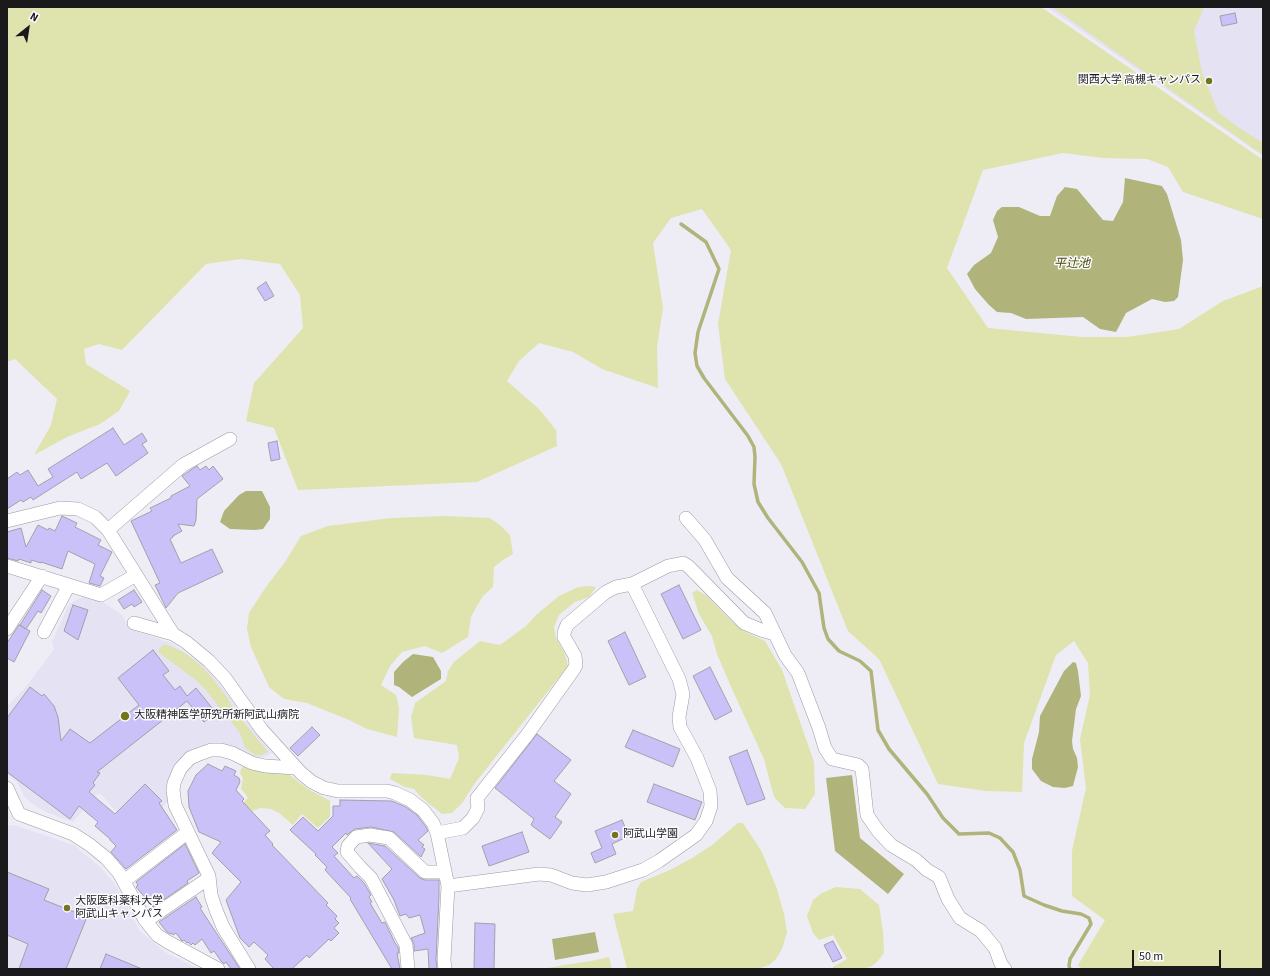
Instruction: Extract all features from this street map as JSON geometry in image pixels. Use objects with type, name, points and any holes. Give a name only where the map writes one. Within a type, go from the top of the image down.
[{"type":"street","points":[[108,530],[183,465],[230,439]]},
{"type":"street","points":[[7,521],[60,508],[72,508],[90,514],[100,521],[108,530],[173,634]]},
{"type":"street","points":[[686,518],[705,540],[727,578],[765,613],[785,655],[798,673],[825,748],[832,759],[858,765],[862,769],[867,815],[878,831],[891,845],[916,860],[927,870],[939,877],[948,900],[960,918],[981,931],[986,936],[995,948],[1001,964],[1005,969]]},
{"type":"street","points":[[437,833],[463,828],[473,818],[478,808],[477,798],[527,734],[576,665],[575,656],[564,637],[567,625],[606,592],[616,587],[632,584],[668,566],[683,563],[698,574],[744,623],[775,634]]},
{"type":"street","points":[[7,566],[101,595],[136,575]]},
{"type":"street","points":[[7,629],[42,576]]},
{"type":"street","points":[[448,886],[539,874],[550,875],[572,883],[580,884],[606,882],[643,870],[659,861],[696,835],[706,821],[711,806],[710,791],[697,758],[680,727],[679,717],[682,694],[679,679],[632,584]]},
{"type":"street","points":[[44,632],[69,585]]},
{"type":"street","points":[[134,623],[173,634],[192,646],[219,671],[256,722],[296,768],[312,782],[331,790],[344,792],[387,791],[403,796],[423,810],[433,823],[437,833],[448,886],[444,960],[445,969]]},
{"type":"street","points":[[249,969],[220,921],[211,896],[209,878],[175,805],[173,790],[174,783],[180,769],[190,758],[196,754],[211,750],[221,750],[232,753],[258,765],[296,768]]},
{"type":"street","points":[[7,788],[19,814],[64,830],[82,839],[106,858],[124,881],[146,921],[157,935],[218,969]]},
{"type":"street","points":[[124,881],[188,832]]},
{"type":"street","points":[[408,969],[406,945],[372,878],[360,868],[347,852],[348,846],[356,837],[370,835],[389,838],[425,872],[444,872]]},
{"type":"street","points":[[146,921],[209,878]]},
{"type":"shaded area","points":[[7,7],[1041,7],[1263,160],[1263,219],[1183,192],[1168,167],[1147,159],[1103,158],[1063,153],[983,170],[947,268],[988,328],[1082,337],[1127,337],[1179,329],[1223,301],[1263,286],[1263,969],[1081,969],[1078,965],[1105,920],[1072,896],[1072,851],[1086,788],[1080,739],[1090,695],[1088,663],[1074,641],[1056,655],[1024,743],[1022,792],[986,791],[938,784],[879,659],[848,631],[781,464],[725,379],[718,324],[731,250],[702,209],[671,218],[653,243],[663,308],[657,347],[658,388],[602,369],[573,352],[539,343],[519,361],[507,381],[539,409],[556,430],[557,446],[477,482],[298,490],[274,428],[246,421],[254,383],[303,328],[300,295],[280,264],[241,259],[206,264],[122,350],[99,344],[84,349],[86,364],[130,391],[119,411],[100,424],[67,437],[34,455],[51,425],[57,399],[15,359],[7,362]]},
{"type":"shaded area","name":"関西大学 高槻キャンパス","points":[[1047,7],[1263,7],[1263,156]]},
{"type":"shaded area","points":[[1052,7],[1204,7],[1194,31],[1202,73],[1218,112],[1239,128],[1263,143],[1263,155]]},
{"type":"shaded area","points":[[444,516],[490,518],[510,535],[513,554],[494,567],[493,587],[483,596],[471,617],[468,637],[442,653],[425,646],[402,652],[390,666],[381,685],[396,695],[399,708],[397,737],[367,729],[307,703],[284,699],[269,687],[251,647],[247,629],[249,613],[285,562],[301,536],[328,526],[391,518]]},
{"type":"shaded area","points":[[578,587],[596,587],[589,597],[575,602],[559,615],[554,627],[556,638],[565,654],[568,666],[475,783],[463,802],[452,813],[442,814],[422,798],[414,789],[405,787],[390,779],[392,773],[427,775],[450,779],[459,758],[457,745],[414,738],[411,717],[415,703],[446,681],[448,671],[454,662],[480,641],[500,645],[526,626],[536,615],[559,596]]},
{"type":"shaded area","points":[[697,590],[707,596],[731,621],[744,631],[765,641],[782,670],[814,762],[815,794],[805,809],[785,808],[774,797],[764,759],[717,654],[712,636],[699,614],[692,593]]},
{"type":"shaded area","name":"大阪精神医学研究所新阿武山病院","points":[[86,595],[101,601],[121,614],[130,629],[171,643],[203,665],[217,680],[246,721],[272,753],[267,756],[257,758],[234,747],[210,744],[192,750],[169,801],[136,834],[101,794],[97,794],[73,822],[46,812],[30,802],[25,797],[17,782],[7,774],[7,706],[26,687],[54,649],[52,642],[69,604]]},
{"type":"shaded area","points":[[165,644],[185,653],[209,674],[227,697],[233,709],[268,752],[261,755],[255,755],[245,748],[240,733],[206,690],[196,680],[158,652]]},
{"type":"shaded area","points":[[244,765],[287,773],[308,789],[330,801],[330,817],[318,828],[302,814],[293,825],[279,813],[271,809],[261,808],[244,813],[237,809],[248,798],[241,789],[243,778],[240,774]]},
{"type":"shaded area","points":[[738,823],[743,823],[762,852],[777,889],[784,914],[787,932],[782,949],[776,959],[769,965],[757,969],[627,969],[613,914],[633,911],[637,889],[641,882],[670,870],[694,857],[712,845]]},
{"type":"shaded area","name":"大阪医科薬科大学 阿武山キャンパス","points":[[14,825],[74,845],[100,867],[115,884],[140,931],[165,952],[199,969],[7,969],[7,826]]},
{"type":"shaded area","points":[[836,887],[860,889],[879,905],[884,953],[877,962],[870,967],[859,969],[834,969],[833,967],[847,959],[833,935],[819,940],[813,933],[807,916],[813,900],[822,893]]},
{"type":"shaded area","points":[[609,957],[612,969],[548,969],[548,968]]},
{"type":"water","name":"平辻池","points":[[1125,178],[1162,186],[1167,194],[1181,240],[1183,260],[1178,297],[1174,301],[1165,302],[1152,299],[1126,313],[1116,332],[1100,329],[1083,317],[1026,319],[1011,313],[997,312],[975,289],[967,274],[974,265],[991,253],[998,237],[993,220],[997,211],[1002,207],[1019,207],[1040,216],[1050,216],[1057,196],[1065,187],[1077,189],[1103,220],[1113,221],[1123,202]]},
{"type":"water","points":[[246,491],[262,491],[270,507],[270,519],[263,529],[230,529],[220,522],[224,511],[239,495]]},
{"type":"water","points":[[413,654],[433,657],[441,671],[441,679],[412,697],[394,685],[394,672]]},
{"type":"water","points":[[1073,662],[1076,663],[1078,671],[1081,696],[1076,709],[1072,741],[1078,767],[1073,786],[1065,788],[1053,787],[1041,781],[1032,769],[1032,759],[1039,732],[1040,716],[1064,671]]},
{"type":"water","points":[[852,775],[860,838],[904,874],[888,894],[835,851],[826,778]]},
{"type":"water","points":[[595,932],[599,952],[555,960],[552,939]]},
{"type":"building","points":[[1235,13],[1237,23],[1222,26],[1220,16]]},
{"type":"building","points":[[266,282],[274,296],[265,301],[257,288]]},
{"type":"building","points":[[113,428],[124,445],[142,433],[147,441],[142,444],[148,453],[116,476],[107,463],[81,479],[77,472],[33,500],[31,497],[23,502],[21,500],[7,509],[7,479],[17,472],[20,475],[28,470],[38,486],[53,477],[48,469]]},
{"type":"building","points":[[277,441],[280,459],[271,461],[268,443]]},
{"type":"building","points":[[197,466],[200,470],[206,466],[209,470],[213,466],[223,479],[197,499],[196,520],[194,526],[178,524],[182,531],[170,539],[181,563],[212,549],[223,572],[178,593],[166,608],[155,585],[160,583],[131,521],[152,511],[150,508],[171,498],[171,496],[190,486],[182,476]]},
{"type":"building","points":[[62,516],[77,523],[75,527],[101,540],[98,545],[112,552],[100,576],[104,578],[100,586],[89,583],[95,564],[68,551],[62,569],[31,560],[31,563],[19,559],[18,561],[7,558],[7,532],[21,528],[26,547],[38,525],[48,530],[49,528],[55,531]]},
{"type":"building","points":[[679,585],[701,630],[683,639],[661,594]]},
{"type":"building","points":[[42,590],[51,596],[41,613],[38,611],[26,629],[20,625]]},
{"type":"building","points":[[134,590],[142,602],[134,607],[132,604],[124,609],[118,600]]},
{"type":"building","points":[[73,605],[88,610],[78,640],[64,631]]},
{"type":"building","points":[[19,625],[30,631],[14,662],[7,658],[7,643]]},
{"type":"building","points":[[625,632],[646,677],[629,685],[608,641]]},
{"type":"building","points":[[153,650],[169,671],[163,675],[175,690],[180,686],[187,696],[196,688],[216,713],[204,722],[187,701],[97,772],[100,773],[93,783],[95,785],[89,792],[115,814],[145,784],[162,801],[159,803],[177,830],[126,869],[111,852],[116,846],[95,826],[98,822],[79,806],[70,819],[7,772],[7,718],[30,687],[42,696],[44,694],[54,706],[58,717],[61,741],[70,729],[90,743],[139,705],[118,678]]},
{"type":"building","points":[[710,667],[732,711],[715,720],[693,676]]},
{"type":"building","points":[[312,727],[320,735],[298,756],[290,748]]},
{"type":"building","points":[[633,730],[680,749],[673,767],[625,747]]},
{"type":"building","points":[[537,734],[571,760],[554,781],[571,794],[555,817],[562,822],[550,839],[531,825],[534,819],[495,788]]},
{"type":"building","points":[[747,750],[765,799],[747,805],[729,757]]},
{"type":"building","points":[[208,764],[222,771],[225,766],[236,771],[234,775],[239,778],[240,782],[236,790],[244,799],[242,801],[270,831],[265,835],[273,844],[272,845],[328,903],[326,905],[337,916],[335,919],[339,923],[334,928],[339,933],[331,941],[329,939],[309,958],[307,955],[292,969],[274,969],[265,959],[268,955],[254,942],[249,947],[240,938],[226,900],[241,882],[212,853],[221,842],[199,832],[189,807],[188,791],[196,775]]},
{"type":"building","points":[[654,784],[702,802],[695,820],[647,802]]},
{"type":"building","points":[[340,800],[392,801],[406,807],[417,815],[428,831],[418,840],[424,845],[422,847],[425,849],[421,857],[394,832],[371,827],[355,829],[347,835],[346,833],[332,847],[338,853],[334,856],[354,878],[357,876],[364,883],[371,895],[369,897],[372,902],[370,903],[382,923],[385,922],[398,947],[399,953],[397,953],[400,969],[392,969],[350,899],[351,898],[325,870],[327,867],[315,855],[316,854],[290,830],[303,817],[318,831],[333,816],[333,806],[340,806]]},
{"type":"building","points":[[622,820],[629,836],[612,844],[616,854],[595,863],[591,853],[602,848],[595,831]]},
{"type":"building","points":[[522,832],[529,852],[489,866],[482,846]]},
{"type":"building","points":[[368,843],[385,846],[420,878],[425,880],[439,880],[436,960],[437,969],[429,969],[428,949],[414,951],[414,944],[411,938],[425,933],[420,915],[409,918],[406,914],[400,916],[394,900],[382,879],[392,869]]},
{"type":"building","points":[[185,844],[199,873],[187,881],[188,883],[153,907],[136,887],[138,885],[136,882]]},
{"type":"building","points":[[7,872],[49,889],[44,900],[87,917],[66,969],[19,969],[28,944],[7,935]]},
{"type":"building","points":[[196,897],[202,907],[200,908],[240,969],[231,969],[226,962],[224,964],[214,951],[211,953],[202,939],[195,945],[193,943],[191,945],[184,940],[182,941],[176,933],[173,935],[172,933],[170,934],[159,922]]},
{"type":"building","points":[[475,923],[495,924],[494,969],[474,969]]},
{"type":"building","points":[[833,941],[842,958],[833,962],[824,945]]},
{"type":"building","points":[[106,954],[142,969],[100,969]]},
{"type":"waterway","points":[[681,224],[706,242],[719,269],[698,332],[695,353],[697,366],[704,378],[748,436],[754,447],[754,484],[758,502],[768,518],[802,562],[819,593],[824,628],[828,639],[839,651],[860,661],[871,671],[878,730],[889,749],[927,794],[943,818],[959,834],[989,833],[1000,838],[1013,852],[1020,870],[1024,896],[1044,905],[1062,911],[1081,914],[1089,918],[1091,924],[1070,959],[1070,969]]},
{"type":"place","name":"関西大学 高槻キャンパス","points":[[1209,81]]},
{"type":"place","name":"大阪精神医学研究所新阿武山病院","points":[[125,716]]},
{"type":"place","name":"阿武山学園","points":[[615,835]]},
{"type":"place","name":"大阪医科薬科大学 阿武山キャンパス","points":[[67,908]]}]
